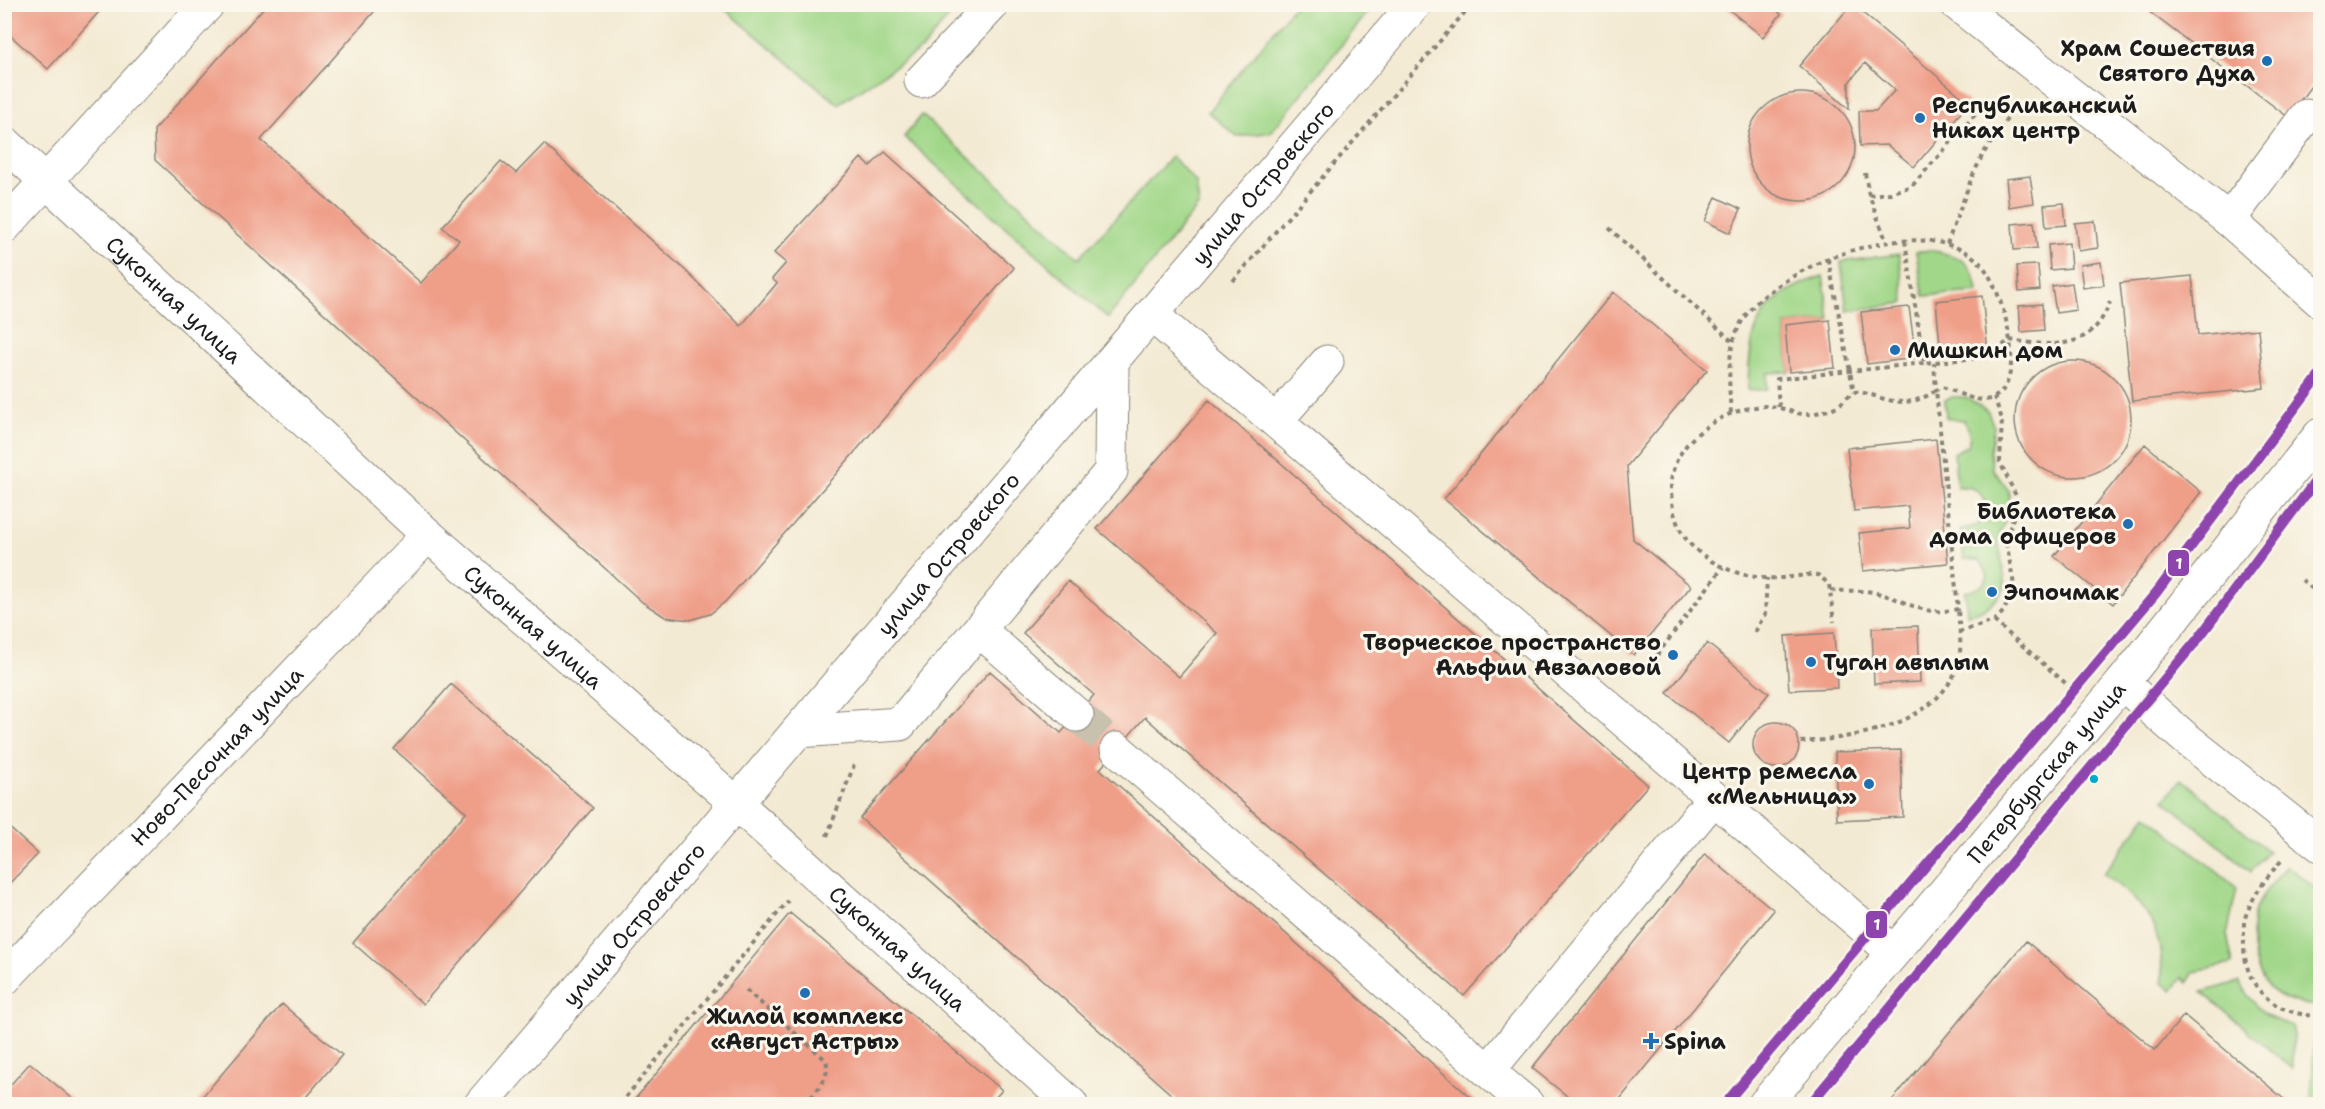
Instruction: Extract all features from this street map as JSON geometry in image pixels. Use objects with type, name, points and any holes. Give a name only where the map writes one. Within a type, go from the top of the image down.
[{"type":"street","points":[[4,227],[208,4]]},
{"type":"street","points":[[921,81],[993,4]]},
{"type":"street","name":"улица Островского","points":[[481,1104],[1415,4]]},
{"type":"street","points":[[1957,4],[2229,220],[2320,301]]},
{"type":"street","points":[[2229,220],[2306,116]]},
{"type":"street","name":"Суконная улица","points":[[4,142],[48,180],[428,535],[736,804],[1064,1102]]},
{"type":"street","points":[[1152,315],[1893,952]]},
{"type":"street","points":[[798,731],[900,724],[1111,471],[1112,362]]},
{"type":"street","points":[[1275,421],[1327,362]]},
{"type":"street","name":"Петербургская улица","points":[[1765,1104],[2122,683],[2320,435]]},
{"type":"street","name":"Ново-Песочная улица","points":[[4,980],[428,535]]},
{"type":"street","points":[[979,630],[1077,715]]},
{"type":"street","points":[[2122,683],[2184,737],[2320,845]]},
{"type":"street","points":[[1117,749],[1527,1104]]},
{"type":"street","points":[[1488,1071],[1713,799]]},
{"type":"path","points":[[1869,195],[1890,193],[1911,186],[1989,99]]},
{"type":"path","points":[[1947,244],[1983,154],[2009,116]]},
{"type":"path","points":[[1865,173],[1869,195],[1887,243]]},
{"type":"path","points":[[1608,228],[1733,342]]},
{"type":"path","points":[[1905,241],[1924,363]]},
{"type":"path","points":[[1731,413],[1733,342],[1743,316],[1759,298],[1812,265],[1887,243],[1905,241],[1947,244],[1982,265],[2000,301],[2013,370],[2009,384],[1994,397],[1979,399],[1942,387],[1924,398],[1897,403],[1863,392],[1854,392],[1831,410],[1799,415],[1779,407],[1749,408],[1731,413],[1693,436],[1671,477],[1671,500],[1677,523],[1687,541],[1704,557],[1743,575],[1767,578],[1818,575],[1829,584],[1834,622]]},
{"type":"path","points":[[1828,259],[1854,392]]},
{"type":"path","points":[[1779,407],[1777,379],[1990,357],[2009,340],[2046,344],[2076,341],[2090,335],[2099,327],[2110,303]]},
{"type":"path","points":[[1801,742],[1835,739],[1887,726],[1927,706],[1955,673],[1960,653],[1958,609],[1934,363]]},
{"type":"path","points":[[1959,632],[1994,621],[2004,611],[2014,585],[2006,541],[2016,508],[2014,488],[2000,462],[2002,419],[1994,397]]},
{"type":"path","points":[[1657,655],[1723,567]]},
{"type":"path","points":[[1755,632],[1765,614],[1767,578]]},
{"type":"path","points":[[2302,580],[2320,595]]},
{"type":"path","points":[[1831,590],[1877,593],[1917,609],[1934,612],[1958,609]]},
{"type":"path","points":[[1994,621],[2098,710]]},
{"type":"path","points":[[2282,860],[2260,884],[2244,917],[2243,950],[2252,982],[2273,1004],[2303,1015],[2320,1016]]},
{"type":"path","points":[[746,990],[826,1060],[827,1073],[824,1082],[805,1104]]},
{"type":"green space","points":[[720,5],[959,5],[922,49],[838,104]]},
{"type":"green space","points":[[1295,5],[1374,5],[1271,132],[1237,137],[1208,112]]},
{"type":"green space","points":[[922,115],[1079,258],[1172,156],[1196,183],[1199,205],[1108,318],[904,137]]},
{"type":"green space","points":[[1930,250],[1963,261],[1973,273],[1978,292],[1924,296],[1916,252]]},
{"type":"green space","points":[[1899,254],[1905,303],[1847,311],[1841,262]]},
{"type":"green space","points":[[1823,276],[1830,320],[1785,325],[1789,372],[1767,373],[1767,389],[1748,391],[1751,349],[1762,317],[1771,304],[1784,294],[1801,284]]},
{"type":"green space","points":[[1953,397],[1966,397],[1988,412],[1994,427],[1990,451],[1992,468],[2009,491],[2008,512],[1998,540],[2006,586],[1990,605],[1980,611],[1967,614],[1965,591],[1980,587],[1988,575],[1980,560],[1964,559],[1961,530],[1978,525],[1984,510],[1984,503],[1979,493],[1973,489],[1957,487],[1954,453],[1968,445],[1970,436],[1964,420],[1946,418],[1945,400]]},
{"type":"green space","points":[[2182,779],[2268,851],[2251,872],[2164,800]]},
{"type":"green space","points":[[2147,815],[2237,888],[2227,935],[2233,964],[2194,972],[2187,983],[2182,978],[2172,991],[2162,982],[2159,946],[2150,919],[2132,897],[2103,874]]},
{"type":"green space","points":[[2287,866],[2320,891],[2320,1006],[2293,1001],[2273,991],[2260,974],[2256,961],[2252,933],[2255,910],[2265,893]]},
{"type":"green space","points":[[2239,982],[2249,998],[2261,1010],[2275,1020],[2293,1026],[2293,1069],[2202,992]]},
{"type":"green space","points":[[2315,1032],[2320,1032],[2320,1100],[2311,1101]]},
{"type":"building","points":[[4,4],[106,4],[48,69],[4,30]]},
{"type":"building","points":[[267,4],[381,4],[261,140],[421,283],[459,240],[442,227],[501,161],[516,173],[544,144],[686,271],[741,326],[777,283],[772,279],[786,263],[774,253],[861,158],[870,166],[885,152],[1014,268],[726,601],[710,614],[690,620],[665,617],[642,602],[155,160],[154,130]]},
{"type":"building","points":[[1722,4],[1769,4],[1781,14],[1763,37]]},
{"type":"building","points":[[1852,4],[1969,103],[1914,167],[1887,145],[1860,146],[1859,111],[1876,111],[1895,90],[1865,63],[1849,82],[1849,109],[1799,66]]},
{"type":"building","name":"Храм Сошествия Святого Духа","points":[[2139,4],[2320,4],[2320,74],[2288,117]]},
{"type":"building","points":[[1801,93],[1822,97],[1839,109],[1851,126],[1855,147],[1851,168],[1839,185],[1822,197],[1801,201],[1780,197],[1763,185],[1751,168],[1747,147],[1751,126],[1763,109],[1780,97]]},
{"type":"building","points":[[2030,176],[2034,203],[2009,207],[2006,179]]},
{"type":"building","points":[[1716,197],[1741,209],[1730,233],[1705,221]]},
{"type":"building","points":[[2064,203],[2066,225],[2046,227],[2044,205]]},
{"type":"building","points":[[2095,221],[2098,248],[2078,251],[2075,223]]},
{"type":"building","points":[[2034,222],[2037,248],[2014,250],[2012,224]]},
{"type":"building","points":[[2069,243],[2071,268],[2050,270],[2048,245]]},
{"type":"building","points":[[2101,262],[2104,285],[2083,288],[2080,265]]},
{"type":"building","points":[[2038,265],[2040,290],[2019,292],[2017,266]]},
{"type":"building","points":[[2192,276],[2198,335],[2258,329],[2264,388],[2132,401],[2120,283]]},
{"type":"building","points":[[2072,283],[2076,310],[2056,313],[2052,286]]},
{"type":"building","points":[[1613,292],[1707,370],[1627,466],[1633,539],[1691,586],[1634,655],[1444,499]]},
{"type":"building","points":[[1982,296],[1988,351],[1941,356],[1936,301]]},
{"type":"building","points":[[2042,304],[2044,330],[2021,332],[2019,306]]},
{"type":"building","points":[[1909,307],[1916,358],[1867,364],[1861,312]]},
{"type":"building","points":[[1830,320],[1835,368],[1789,372],[1785,325]]},
{"type":"building","points":[[2073,361],[2095,365],[2114,378],[2127,397],[2131,419],[2127,441],[2114,460],[2095,473],[2073,477],[2051,473],[2032,460],[2019,441],[2015,419],[2019,397],[2032,378],[2051,365]]},
{"type":"building","points":[[1209,400],[1648,785],[1464,996],[1145,717],[1100,769],[1478,1104],[1182,1104],[860,818],[990,671],[1061,733],[1077,715],[1094,695],[1023,633],[1068,581],[1179,677],[1217,633],[1097,529]]},
{"type":"building","points":[[1936,439],[1948,563],[1863,571],[1859,533],[1910,528],[1908,506],[1854,511],[1847,448]]},
{"type":"building","name":"Библиотека дома офицеров","points":[[2145,444],[2201,492],[2113,604],[2054,556]]},
{"type":"building","points":[[1918,626],[1920,682],[1874,684],[1872,628]]},
{"type":"building","name":"Туган авылым","points":[[1834,633],[1837,688],[1789,690],[1785,636]]},
{"type":"building","points":[[1707,643],[1769,693],[1729,743],[1667,693]]},
{"type":"building","points":[[451,684],[593,808],[423,1004],[353,943],[466,812],[394,749]]},
{"type":"building","points":[[1776,722],[1792,729],[1799,745],[1792,761],[1776,768],[1760,761],[1753,745],[1760,729]]},
{"type":"building","name":"Центр ремесла «Мельница»","points":[[1901,750],[1903,817],[1837,820],[1835,752]]},
{"type":"building","points":[[4,823],[38,854],[4,889]]},
{"type":"building","points":[[1705,854],[1774,910],[1616,1104],[1577,1104],[1532,1068]]},
{"type":"building","name":"Жилой комплекс «Август Астры»","points":[[790,913],[1002,1090],[990,1104],[631,1104]]},
{"type":"building","points":[[2026,941],[2155,1050],[2184,1015],[2285,1100],[2281,1104],[1889,1104]]},
{"type":"building","points":[[282,1004],[342,1055],[300,1104],[196,1104]]},
{"type":"building","points":[[30,1063],[79,1104],[4,1104],[4,1092]]},
{"type":"tunnel","points":[[1077,715],[1117,749]]},
{"type":"transit line","name":"1","points":[[1725,1104],[2156,593],[2320,375]]},
{"type":"transit line","name":"1","points":[[1810,1104],[2198,639],[2320,475]]},
{"type":"place","name":"Храм Сошествия Святого Духа","points":[[2267,61]]},
{"type":"place","name":"Республиканский Никах центр","points":[[1920,118]]},
{"type":"place","name":"Мишкин дом","points":[[1895,350]]},
{"type":"place","name":"Библиотека дома офицеров","points":[[2128,524]]},
{"type":"place","name":"Эчпочмак","points":[[1992,592]]},
{"type":"place","name":"Творческое пространство Альфии Авзаловой","points":[[1673,655]]},
{"type":"place","name":"Туган авылым","points":[[1811,662]]},
{"type":"place","name":"Центр ремесла «Мельница»","points":[[1869,784]]},
{"type":"place","name":"Жилой комплекс «Август Астры»","points":[[805,993]]},
{"type":"place","name":"Spina","points":[[1651,1041]]}]
